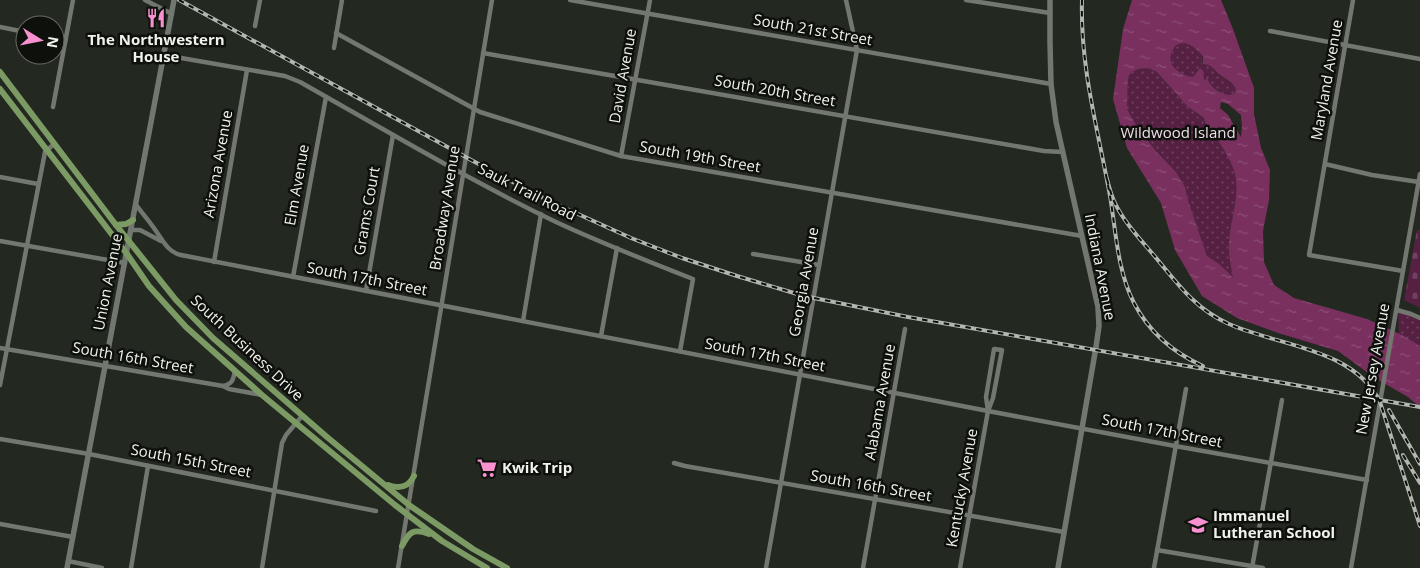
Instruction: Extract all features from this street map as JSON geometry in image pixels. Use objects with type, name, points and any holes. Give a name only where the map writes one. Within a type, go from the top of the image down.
[{"type":"main road","name":"Union Avenue","points":[[68,565],[174,0]]},
{"type":"main road","name":"Indiana Avenue","points":[[1050,0],[1051,84],[1056,122],[1082,236],[1099,323],[1094,363],[1058,568]]},
{"type":"main road","name":"South Business Drive","points":[[0,72],[116,225],[176,300],[213,338],[382,483],[473,549],[507,568]]},
{"type":"main road","name":"South Business Drive","points":[[0,88],[127,254],[149,286],[186,327],[262,395],[407,515],[437,537],[487,568]]},
{"type":"main road","points":[[116,225],[126,224],[133,220]]},
{"type":"main road","points":[[382,483],[394,487],[402,487],[408,484],[414,476]]},
{"type":"main road","points":[[402,546],[409,534],[416,531],[425,532],[437,537]]},
{"type":"street","points":[[53,107],[73,0]]},
{"type":"street","points":[[145,0],[172,14]]},
{"type":"street","points":[[255,26],[260,0]]},
{"type":"street","points":[[334,48],[342,0]]},
{"type":"street","name":"Broadway Avenue","points":[[398,568],[492,0]]},
{"type":"street","name":"South 21st Street","points":[[570,0],[1051,84]]},
{"type":"street","name":"David Avenue","points":[[621,156],[650,0]]},
{"type":"street","name":"Georgia Avenue","points":[[766,568],[857,50],[846,0]]},
{"type":"street","points":[[966,0],[1050,13]]},
{"type":"street","name":"Maryland Avenue","points":[[1353,0],[1309,255],[1403,271]]},
{"type":"street","points":[[0,27],[15,30]]},
{"type":"street","points":[[1270,31],[1420,59]]},
{"type":"street","name":"South 19th Street","points":[[336,33],[474,110],[621,156],[1082,236]]},
{"type":"street","name":"South 20th Street","points":[[483,53],[1044,151],[1063,152]]},
{"type":"street","points":[[164,55],[247,70]]},
{"type":"street","name":"Sauk Trail Road","points":[[247,70],[290,78],[300,82],[393,136],[541,214],[693,279],[680,351]]},
{"type":"street","name":"Arizona Avenue","points":[[214,262],[247,70]]},
{"type":"street","name":"Elm Avenue","points":[[293,277],[326,97]]},
{"type":"street","name":"Grams Court","points":[[366,291],[393,136]]},
{"type":"street","points":[[0,385],[45,152],[54,144]]},
{"type":"street","points":[[1325,164],[1372,175],[1419,182]]},
{"type":"street","name":"New Jersey Avenue","points":[[1351,568],[1420,174]]},
{"type":"street","points":[[0,177],[38,184]]},
{"type":"street","name":"South 17th Street","points":[[136,205],[162,242],[178,254],[988,411],[1367,480]]},
{"type":"street","points":[[523,321],[541,214]]},
{"type":"street","name":"South 17th Street","points":[[131,230],[140,230],[162,242]]},
{"type":"street","points":[[0,241],[125,262]]},
{"type":"street","points":[[601,336],[617,248]]},
{"type":"street","points":[[753,254],[819,265]]},
{"type":"street","points":[[1396,310],[1420,318]]},
{"type":"street","name":"Alabama Avenue","points":[[863,568],[905,329]]},
{"type":"street","name":"South 16th Street","points":[[0,348],[223,386],[231,390],[262,395]]},
{"type":"street","name":"Kentucky Avenue","points":[[960,568],[988,411],[994,398],[1002,350],[994,349],[986,397],[988,411]]},
{"type":"street","points":[[223,386],[233,381],[235,371]]},
{"type":"street","points":[[1154,568],[1186,389]]},
{"type":"street","points":[[1253,567],[1282,400]]},
{"type":"street","points":[[262,568],[283,441],[302,416]]},
{"type":"street","name":"South 15th Street","points":[[0,439],[89,454],[376,511]]},
{"type":"street","name":"South 16th Street","points":[[674,463],[1064,532]]},
{"type":"street","points":[[131,568],[148,466]]},
{"type":"street","points":[[0,524],[73,537]]},
{"type":"street","points":[[1158,550],[1263,568]]},
{"type":"street","points":[[68,565],[102,568]]},
{"type":"green space","points":[[1182,43],[1196,49],[1203,56],[1202,63],[1211,66],[1219,75],[1233,84],[1236,89],[1234,94],[1228,95],[1218,90],[1197,71],[1193,77],[1176,70],[1171,61],[1172,51],[1176,45]]},
{"type":"green space","name":"Wildwood Island","points":[[1148,68],[1157,72],[1187,106],[1204,118],[1206,125],[1224,150],[1232,166],[1236,180],[1236,189],[1229,248],[1234,278],[1218,263],[1207,256],[1185,187],[1176,172],[1155,150],[1136,125],[1127,109],[1128,77],[1132,72]]},
{"type":"green space","points":[[1417,230],[1420,230],[1420,308],[1404,300]]},
{"type":"green space","points":[[1398,308],[1420,316],[1420,346],[1399,334]]},
{"type":"water","points":[[1132,0],[1221,0],[1254,88],[1254,114],[1261,148],[1270,170],[1269,200],[1263,231],[1264,262],[1274,285],[1294,298],[1367,319],[1402,335],[1420,346],[1420,407],[1338,351],[1278,333],[1237,318],[1202,296],[1175,250],[1161,203],[1127,148],[1113,99],[1123,29]],"holes":[[[1182,43],[1194,47],[1203,56],[1203,64],[1211,66],[1231,82],[1236,89],[1234,94],[1228,95],[1215,89],[1207,78],[1204,79],[1203,71],[1200,68],[1193,77],[1176,70],[1171,61],[1172,51],[1176,45]],[[1148,68],[1157,72],[1187,106],[1204,118],[1206,125],[1230,160],[1236,180],[1229,247],[1233,277],[1207,256],[1185,187],[1176,172],[1155,150],[1136,125],[1127,109],[1128,77],[1132,72]],[[1221,102],[1228,104],[1241,115],[1241,137],[1228,115],[1220,108]]]},
{"type":"railway","points":[[179,0],[547,200],[631,238],[682,258],[804,296],[908,317],[1420,407]]},
{"type":"railway","points":[[1082,0],[1082,25],[1087,74],[1118,250],[1128,290],[1140,314],[1163,341],[1182,355],[1203,366]]},
{"type":"railway","points":[[1107,179],[1118,209],[1139,239],[1181,288],[1207,312],[1229,324],[1334,359],[1352,370],[1368,384],[1380,402],[1420,526]]},
{"type":"railway","points":[[1389,410],[1420,464]]},
{"type":"railway","points":[[1403,455],[1420,483]]},
{"type":"place","name":"The Northwestern House","points":[[156,18]]},
{"type":"place","name":"Kwik Trip","points":[[487,468]]},
{"type":"place","name":"Immanuel Lutheran School","points":[[1198,525]]}]
